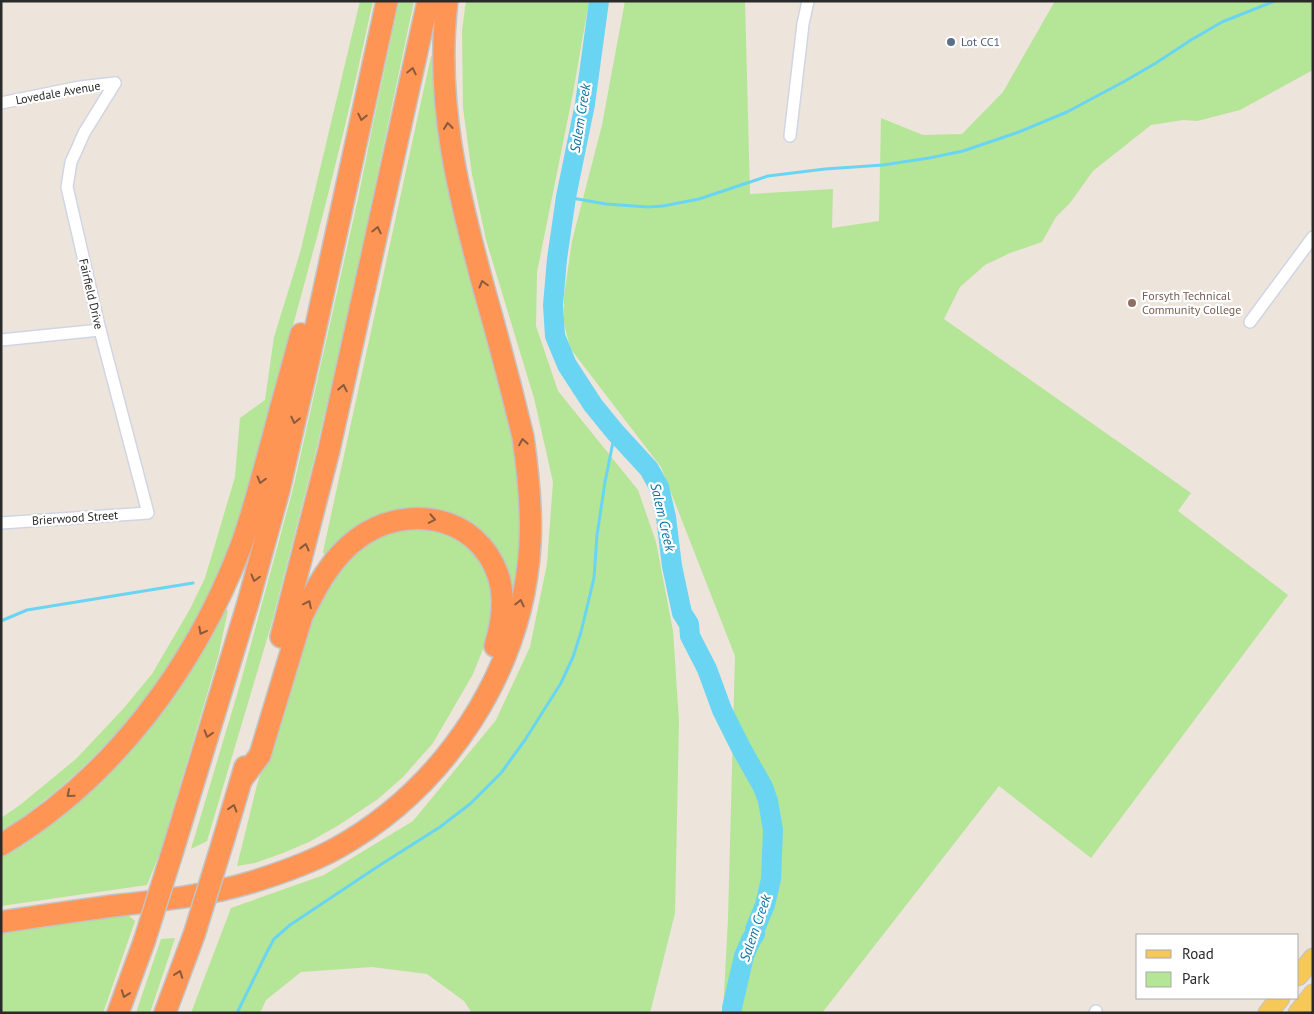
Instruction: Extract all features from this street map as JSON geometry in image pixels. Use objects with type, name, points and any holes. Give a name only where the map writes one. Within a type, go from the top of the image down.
[{"type":"highway","points":[[118,1013],[144,942],[173,850],[255,576],[292,436],[388,1]]},
{"type":"highway","points":[[165,1013],[194,935],[242,779],[303,558],[329,450],[428,1]]},
{"type":"highway","points":[[1,922],[222,891],[312,861],[361,833],[402,802],[422,783],[456,744],[496,678],[515,626],[530,545],[527,464],[521,428],[464,214],[454,169],[445,96],[446,1]]},
{"type":"highway","points":[[1,845],[62,802],[124,743],[163,692],[198,638],[225,585],[248,524],[309,301],[325,288]]},
{"type":"highway","points":[[1,910],[178,886],[226,877],[299,853],[347,828],[368,814],[407,781],[440,745],[469,702],[494,648],[502,617],[501,589],[498,575],[485,551],[462,530],[438,520],[425,518],[400,519],[370,530],[343,551],[321,579],[302,616],[260,755],[242,779]]},
{"type":"main road","points":[[1299,975],[1313,958]]},
{"type":"main road","points":[[1298,1013],[1313,994]]},
{"type":"main road","points":[[1268,1013],[1279,999]]},
{"type":"street","points":[[790,136],[802,24],[808,1]]},
{"type":"street","name":"Lovedale Avenue","points":[[1,103],[80,87],[115,83]]},
{"type":"street","name":"Fairfield Drive","points":[[115,83],[84,133],[71,162],[67,186],[100,330],[148,513]]},
{"type":"street","points":[[1250,322],[1313,237]]},
{"type":"street","points":[[1,340],[100,330]]},
{"type":"street","name":"Brierwood Street","points":[[1,523],[148,513]]},
{"type":"green space","points":[[360,1],[373,1],[341,142],[255,468],[239,521],[217,581],[198,618],[171,662],[130,717],[83,767],[30,812],[1,832],[1,818],[20,805],[76,759],[123,709],[152,674],[190,609],[205,578],[235,477],[240,418],[265,400],[274,337],[300,253]]},
{"type":"green space","points":[[399,1],[414,1],[350,305],[315,455],[272,622],[207,841],[191,849],[241,681],[293,489],[359,194]]},
{"type":"green space","points":[[466,1],[589,1],[573,93],[537,272],[536,326],[558,391],[638,490],[656,542],[673,631],[679,721],[675,913],[650,1013],[472,1013],[464,1001],[427,974],[372,967],[301,972],[266,1000],[260,1013],[191,1013],[231,908],[324,875],[413,821],[496,720],[530,647],[547,564],[553,482],[534,398],[486,240],[472,174],[463,108],[462,31]]},
{"type":"green space","points":[[625,1],[745,1],[750,194],[833,189],[832,228],[879,221],[881,118],[923,135],[962,134],[1003,92],[1055,1],[1313,1],[1313,70],[1240,110],[1197,121],[1183,120],[1151,125],[1093,171],[1070,203],[1056,217],[1042,242],[1010,253],[985,265],[960,287],[944,319],[1191,493],[1178,511],[1288,595],[1091,858],[999,786],[822,1013],[723,1013],[728,919],[735,656],[661,467],[570,348],[564,323],[564,296],[572,241],[602,125]]},
{"type":"green space","points":[[431,56],[437,58],[518,452],[523,548],[514,589],[506,589],[502,574],[434,514],[328,554],[325,555],[323,552]]},
{"type":"green space","points":[[429,526],[468,544],[486,567],[495,597],[487,639],[473,674],[433,743],[403,777],[378,799],[309,842],[255,863],[237,866],[257,785],[306,624],[337,565],[373,535]]},
{"type":"green space","points":[[222,609],[228,610],[218,657],[161,850],[147,885],[1,906],[1,856],[32,836]]},
{"type":"green space","points":[[128,915],[135,921],[103,1013],[1,1013],[1,932],[86,919]]},
{"type":"green space","points":[[175,938],[150,1013],[136,1013],[161,939]]},
{"type":"waterway","name":"Salem Creek","points":[[599,1],[585,104],[566,197],[557,259],[553,305],[555,336],[567,365],[593,405],[649,469],[659,487],[682,613],[689,624],[690,636],[707,669],[722,710],[763,787],[768,801],[773,830],[771,879],[765,905],[755,929],[755,934],[744,956],[732,1013]]},
{"type":"waterway","points":[[566,197],[606,204],[648,207],[663,206],[699,199],[768,176],[825,169],[883,165],[963,151],[1016,133],[1067,112],[1125,81],[1222,22],[1275,1]]},
{"type":"waterway","points":[[237,1013],[274,939],[290,925],[440,827],[470,804],[501,773],[525,740],[561,683],[573,657],[581,632],[594,578],[597,535],[615,432]]},
{"type":"waterway","points":[[1,621],[27,610],[193,583]]},
{"type":"place","name":"Lot CC1","points":[[951,42]]},
{"type":"place","name":"Forsyth Technical Community College","points":[[1132,303]]}]
